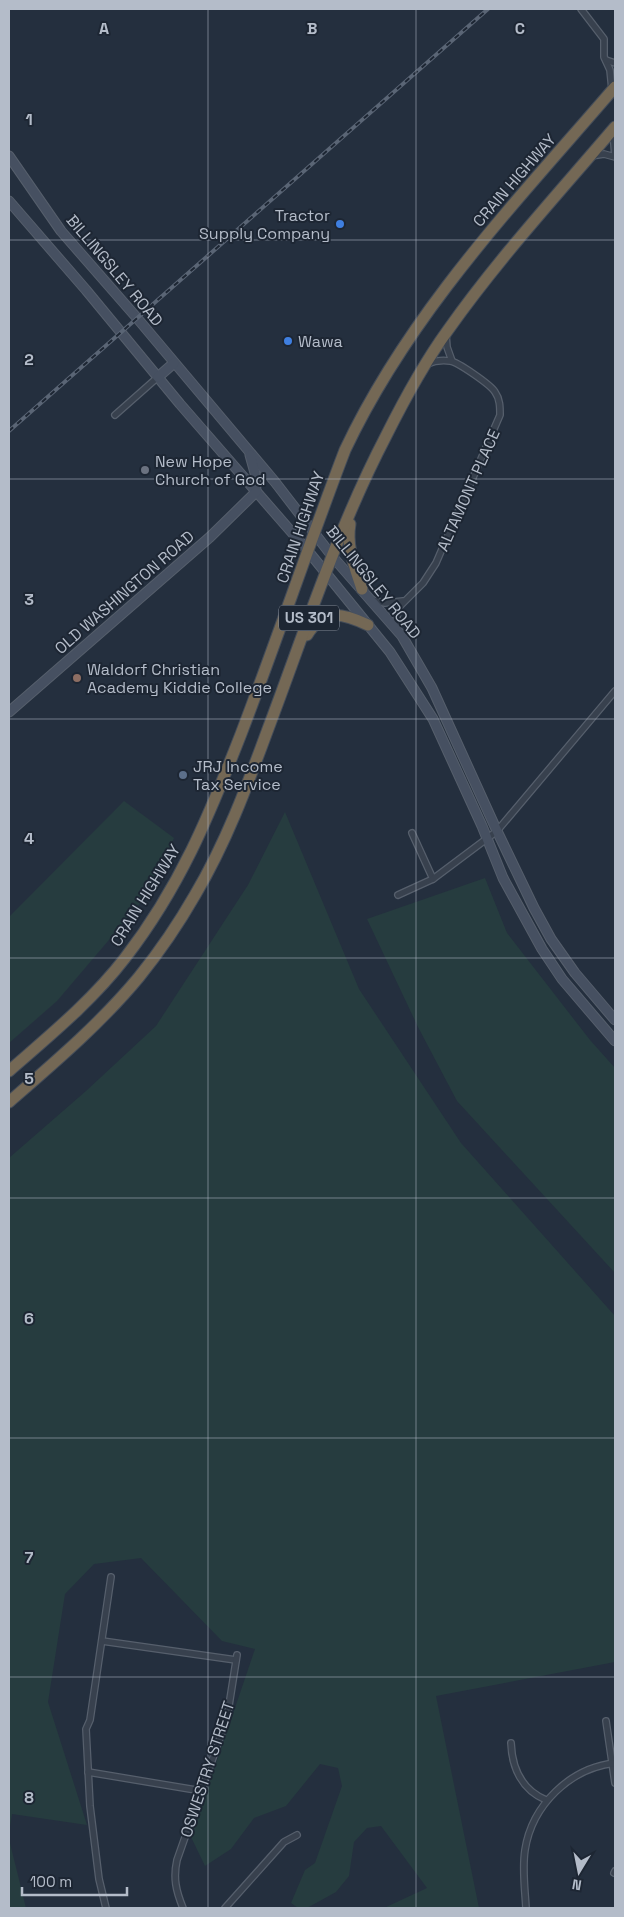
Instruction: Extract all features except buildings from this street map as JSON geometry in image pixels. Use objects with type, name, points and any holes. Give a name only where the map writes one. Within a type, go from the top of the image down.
[{"type":"highway","name":"CRAIN HIGHWAY","points":[[9,1071],[72,1015],[115,970],[164,901],[190,856],[225,777],[345,450],[359,420],[416,327],[480,243],[614,89]]},
{"type":"highway","name":"US 301","points":[[9,1102],[117,1002],[149,964],[180,919],[206,876],[228,831],[254,768],[325,573],[355,500],[386,436],[425,365],[446,333],[509,252],[614,128]]},
{"type":"highway","points":[[355,500],[348,534],[348,544],[362,590]]},
{"type":"highway","points":[[298,649],[316,623],[325,617],[342,615],[368,625]]},
{"type":"main road","name":"BILLINGSLEY ROAD","points":[[9,156],[61,231],[247,449],[332,556],[395,627],[432,688],[497,831],[551,939],[575,974],[615,1020]]},
{"type":"main road","name":"BILLINGSLEY ROAD","points":[[9,201],[308,552],[390,652],[433,719],[488,840],[503,878],[546,956],[562,979],[615,1041]]},
{"type":"main road","points":[[158,377],[174,363]]},
{"type":"main road","points":[[247,449],[252,461],[256,492]]},
{"type":"main road","name":"OLD WASHINGTON ROAD","points":[[9,712],[210,537],[256,492]]},
{"type":"street","points":[[581,9],[604,39],[604,56],[610,70],[614,89]]},
{"type":"street","points":[[606,60],[615,63]]},
{"type":"street","points":[[592,156],[604,154],[615,157],[614,128]]},
{"type":"street","points":[[425,365],[434,362],[452,361],[447,347],[446,333]]},
{"type":"street","name":"ALTAMONT PLACE","points":[[395,627],[396,613],[403,601],[423,582],[436,563],[500,415],[499,398],[494,390],[452,361]]},
{"type":"street","points":[[116,415],[158,377]]},
{"type":"street","points":[[372,600],[385,603],[403,601]]},
{"type":"street","points":[[398,895],[433,879],[488,840],[615,691]]},
{"type":"street","points":[[412,833],[433,879]]},
{"type":"street","points":[[106,1908],[99,1879],[90,1806],[86,1729],[90,1720],[111,1577]]},
{"type":"street","name":"OSWESTRY STREET","points":[[102,1641],[236,1658],[227,1718],[177,1860],[174,1877],[183,1908]]},
{"type":"street","points":[[606,1721],[614,1763],[615,1783]]},
{"type":"street","points":[[511,1743],[511,1758],[520,1778],[525,1786],[546,1800]]},
{"type":"street","points":[[526,1908],[524,1863],[526,1843],[546,1800],[569,1780],[580,1774],[609,1763],[614,1763]]},
{"type":"street","points":[[88,1772],[202,1791]]},
{"type":"street","points":[[226,1908],[284,1842],[297,1836]]},
{"type":"green space","points":[[124,801],[174,838],[148,894],[57,1001],[9,1043],[9,917]]},
{"type":"green space","points":[[285,812],[359,989],[461,1143],[615,1316],[615,1662],[436,1696],[479,1908],[384,1908],[427,1888],[381,1826],[367,1828],[354,1842],[349,1876],[336,1892],[307,1908],[298,1908],[291,1903],[305,1870],[315,1863],[342,1786],[338,1768],[320,1764],[286,1806],[254,1818],[231,1849],[205,1866],[191,1837],[255,1649],[222,1641],[141,1558],[94,1564],[65,1594],[48,1702],[87,1825],[12,1814],[9,1832],[9,1158],[86,1091],[156,1026],[248,885]]},
{"type":"green space","points":[[485,878],[507,933],[590,1040],[615,1068],[615,1273],[457,1101],[418,1027],[367,919]]},
{"type":"green space","points":[[9,1839],[26,1908],[9,1908]]},
{"type":"railway","points":[[9,431],[488,9]]},
{"type":"place","name":"Tractor Supply Company","points":[[340,224]]},
{"type":"place","name":"Wawa","points":[[288,341]]},
{"type":"place","name":"New Hope Church of God","points":[[145,470]]},
{"type":"place","name":"Waldorf Christian Academy Kiddie College","points":[[77,678]]},
{"type":"place","name":"JRJ Income Tax Service","points":[[183,775]]}]
